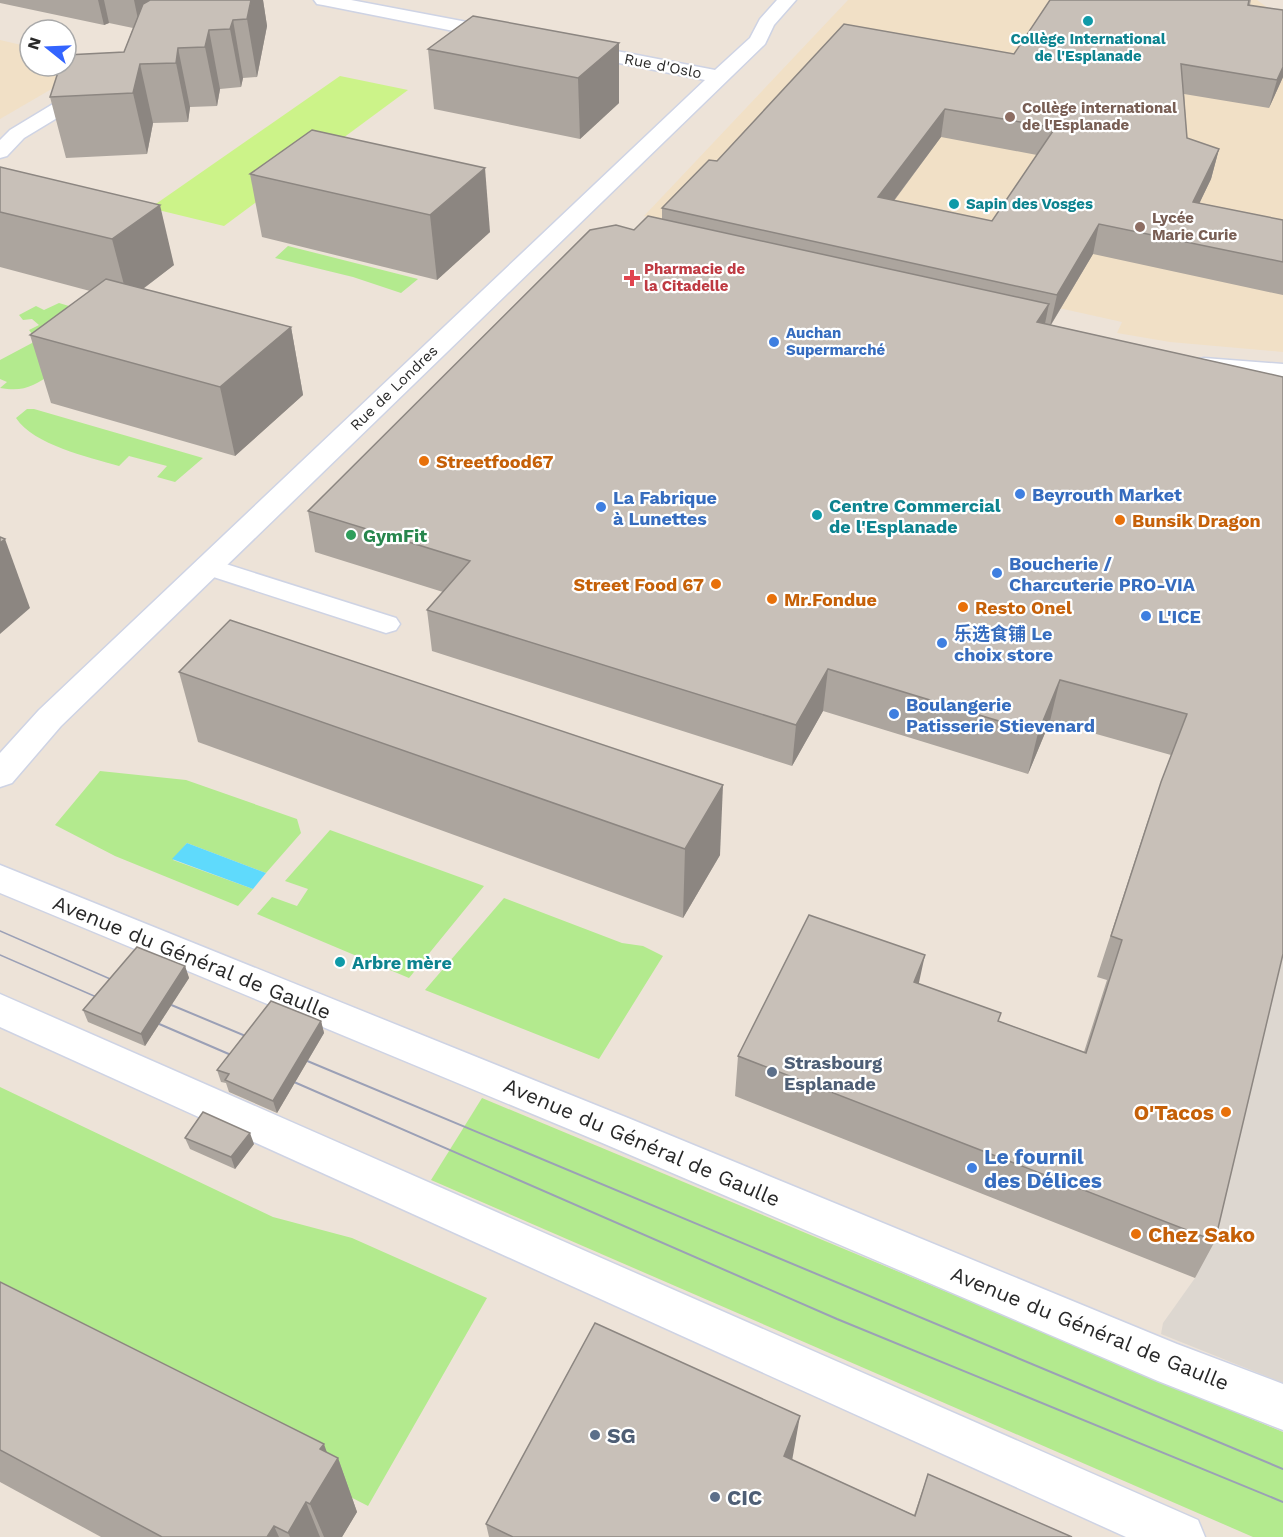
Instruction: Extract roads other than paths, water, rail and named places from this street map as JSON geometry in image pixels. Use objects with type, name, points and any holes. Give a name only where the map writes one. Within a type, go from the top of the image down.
[{"type":"street","points":[[323,0],[520,38]]},
{"type":"street","name":"Rue de Londres","points":[[0,775],[50,718],[758,40],[766,23],[787,0]]},
{"type":"street","name":"Rue d'Oslo","points":[[555,45],[720,77]]},
{"type":"street","points":[[0,152],[17,134],[113,76]]},
{"type":"street","points":[[563,225],[594,233]]},
{"type":"street","points":[[1182,362],[1283,372]]},
{"type":"street","name":"Avenue du Général de Gaulle","points":[[0,878],[614,1130],[1174,1365],[1283,1407]]},
{"type":"street","points":[[0,1010],[1181,1537]]},
{"type":"lane","points":[[207,566],[386,624]]},
{"type":"water","points":[[187,843],[266,873],[253,889],[172,859]]},
{"type":"tram line","points":[[0,931],[124,985]]},
{"type":"tram line","points":[[0,955],[101,999]]},
{"type":"tram line","points":[[97,997],[110,1003]]},
{"type":"tram line","points":[[157,999],[260,1042]]},
{"type":"tram line","points":[[143,1017],[245,1061]]},
{"type":"tram line","points":[[293,1055],[1283,1469]]},
{"type":"tram line","points":[[278,1075],[837,1319],[1283,1502]]},
{"type":"place","name":"Collège International de l'Esplanade","points":[[1088,21]]},
{"type":"place","name":"Collège international de l'Esplanade","points":[[1010,117]]},
{"type":"place","name":"Sapin des Vosges","points":[[954,204]]},
{"type":"place","name":"Lycée Marie Curie","points":[[1140,227]]},
{"type":"place","name":"Pharmacie de la Citadelle","points":[[632,278]]},
{"type":"place","name":"Auchan Supermarché","points":[[774,342]]},
{"type":"place","name":"Streetfood67","points":[[424,461]]},
{"type":"place","name":"Beyrouth Market","points":[[1020,494]]},
{"type":"place","name":"La Fabrique à Lunettes","points":[[601,507]]},
{"type":"place","name":"Centre Commercial de l'Esplanade","points":[[817,515]]},
{"type":"place","name":"Bunsik Dragon","points":[[1120,520]]},
{"type":"place","name":"GymFit","points":[[351,535]]},
{"type":"place","name":"Boucherie / Charcuterie PRO-VIA","points":[[997,573]]},
{"type":"place","name":"Street Food 67","points":[[716,584]]},
{"type":"place","name":"Mr.Fondue","points":[[772,599]]},
{"type":"place","name":"Resto Onel","points":[[963,607]]},
{"type":"place","name":"L'ICE","points":[[1146,616]]},
{"type":"place","name":"乐选食铺 Le choix store","points":[[942,643]]},
{"type":"place","name":"Boulangerie Patisserie Stievenard","points":[[894,714]]},
{"type":"place","name":"Arbre mère","points":[[340,962]]},
{"type":"place","name":"Strasbourg Esplanade","points":[[772,1072]]},
{"type":"place","name":"O'Tacos","points":[[1226,1112]]},
{"type":"place","name":"Le fournil des Délices","points":[[972,1168]]},
{"type":"place","name":"Chez Sako","points":[[1136,1234]]},
{"type":"place","name":"SG","points":[[595,1435]]},
{"type":"place","name":"CIC","points":[[715,1497]]}]
